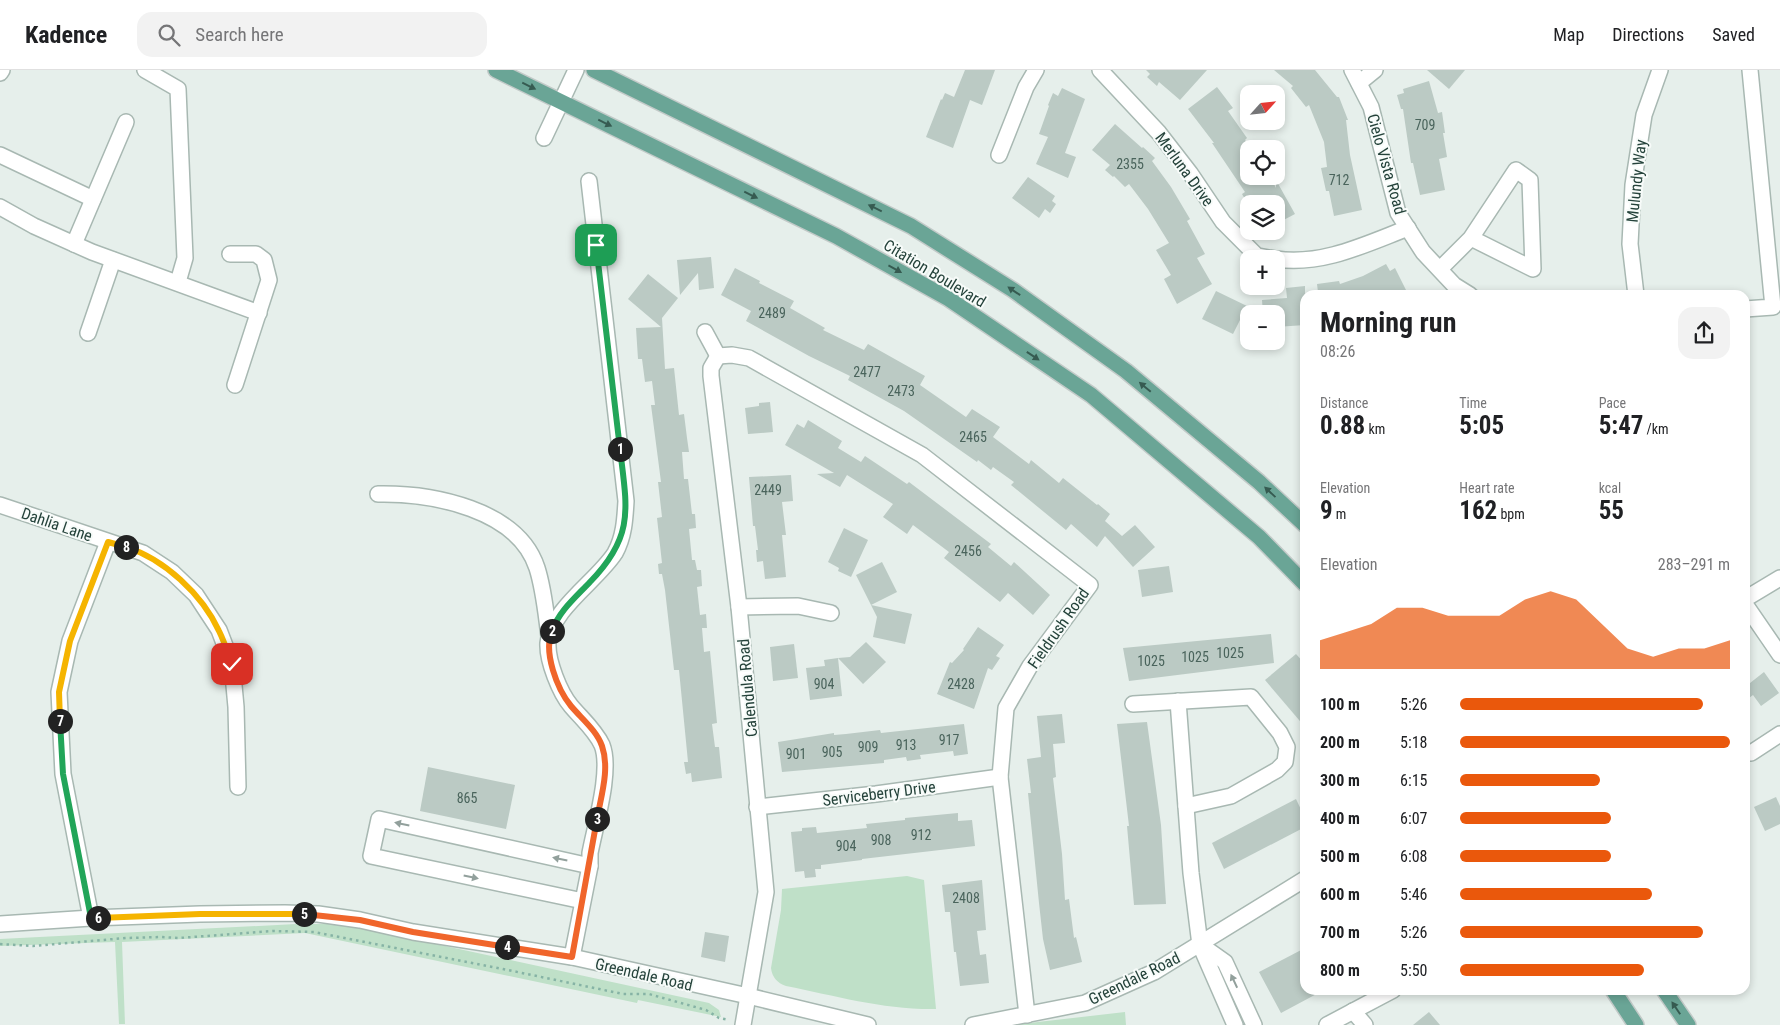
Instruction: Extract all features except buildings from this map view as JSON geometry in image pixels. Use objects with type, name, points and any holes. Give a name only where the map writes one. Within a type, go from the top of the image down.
[{"type":"main road","name":"Citation Boulevard","points":[[496,70],[836,236],[949,300],[1091,395],[1259,537],[1300,579]]},
{"type":"main road","name":"Citation Boulevard","points":[[594,70],[910,226],[1012,290],[1126,371],[1259,482],[1300,520]]},
{"type":"main road","points":[[1615,995],[1636,1025]]},
{"type":"main road","points":[[1667,995],[1688,1025]]},
{"type":"street","points":[[145,70],[178,89],[185,258],[178,282]]},
{"type":"street","points":[[544,138],[576,70]]},
{"type":"street","points":[[999,155],[1026,87],[1036,70]]},
{"type":"street","name":"Merluna Drive","points":[[1100,70],[1159,133],[1190,173],[1223,222],[1251,250]]},
{"type":"street","points":[[1356,77],[1375,70]]},
{"type":"street","name":"Mulundy Way","points":[[1635,290],[1630,244],[1633,185],[1644,115],[1660,70]]},
{"type":"street","points":[[1750,70],[1774,307],[1750,309]]},
{"type":"street","name":"Cielo Vista Road","points":[[1356,77],[1371,108],[1398,213],[1423,252],[1454,285],[1462,290]]},
{"type":"street","points":[[74,244],[126,122]]},
{"type":"street","points":[[0,155],[93,199]]},
{"type":"street","points":[[1440,270],[1471,238],[1516,170],[1530,180],[1533,269],[1471,238]]},
{"type":"street","points":[[572,957],[590,866],[590,853],[605,774],[605,760],[602,745],[569,704],[554,675],[548,645],[554,625],[566,607],[594,578],[615,552],[625,522],[626,502],[589,180]]},
{"type":"street","points":[[0,207],[74,244],[259,313]]},
{"type":"street","name":"Merluna Drive","points":[[1285,260],[1331,256],[1408,228]]},
{"type":"street","points":[[230,254],[256,254],[264,260],[269,280],[235,385]]},
{"type":"street","points":[[88,333],[114,260]]},
{"type":"street","points":[[705,332],[718,356]]},
{"type":"street","name":"Fieldrush Road","points":[[718,356],[732,355],[749,358],[922,455],[1090,585],[1030,666],[1006,708],[1000,777],[1027,1015]]},
{"type":"street","name":"Calendula Road","points":[[718,356],[711,368],[711,376],[739,607],[766,892],[742,1024]]},
{"type":"street","points":[[378,494],[401,494],[481,511],[506,527],[526,546],[537,568],[550,636]]},
{"type":"street","name":"Dahlia Lane","points":[[0,505],[143,553],[172,572],[196,595],[219,630],[232,664],[236,707],[238,787]]},
{"type":"street","points":[[91,918],[63,774],[59,692],[70,641],[108,542]]},
{"type":"street","points":[[1750,596],[1780,578]]},
{"type":"street","points":[[739,607],[798,606],[832,613]]},
{"type":"street","points":[[1750,611],[1780,654]]},
{"type":"street","points":[[1133,704],[1251,697],[1280,733],[1287,747],[1285,762],[1277,770],[1231,796],[1186,806]]},
{"type":"street","points":[[1178,701],[1191,873],[1200,944],[1235,1025]]},
{"type":"street","points":[[1751,754],[1780,734]]},
{"type":"street","name":"Serviceberry Drive","points":[[757,807],[876,794],[1000,777]]},
{"type":"street","points":[[582,901],[371,856],[379,820],[590,866]]},
{"type":"street","name":"Greendale Road","points":[[973,1025],[1085,1003],[1154,972],[1300,882]]},
{"type":"street","name":"Greendale Road","points":[[0,924],[91,918],[266,913],[318,914],[360,920],[413,932],[572,957],[868,1025]]},
{"type":"street","points":[[1200,944],[1225,962],[1254,1025]]},
{"type":"street","points":[[1327,1025],[1383,995]]},
{"type":"street","points":[[1353,1011],[1365,1025]]},
{"type":"path","points":[[0,944],[33,946],[126,938],[179,938],[273,931],[314,932],[623,994],[648,994],[706,1010],[718,1018],[742,1024]]},
{"type":"green space","points":[[907,876],[924,880],[936,1009],[917,1009],[861,1002],[786,986],[780,983],[772,974],[771,968],[781,910],[782,889]]},
{"type":"green space","points":[[296,924],[343,924],[709,1003],[719,1010],[721,1017],[638,1000],[637,1003],[305,933],[122,942],[125,1024],[119,1024],[115,942],[0,946],[0,939]]},
{"type":"green space","points":[[1125,1012],[1126,1025],[1012,1025]]},
{"type":"route","points":[[232,664],[219,630],[196,595],[172,572],[143,553],[108,542],[70,641],[59,692],[63,774],[91,918],[200,914],[318,914],[360,920],[413,932],[572,957],[590,866],[590,853],[605,774],[605,760],[602,745],[569,704],[554,675],[548,645],[554,625],[566,607],[594,578],[615,552],[622,536],[626,502],[596,245]]}]
